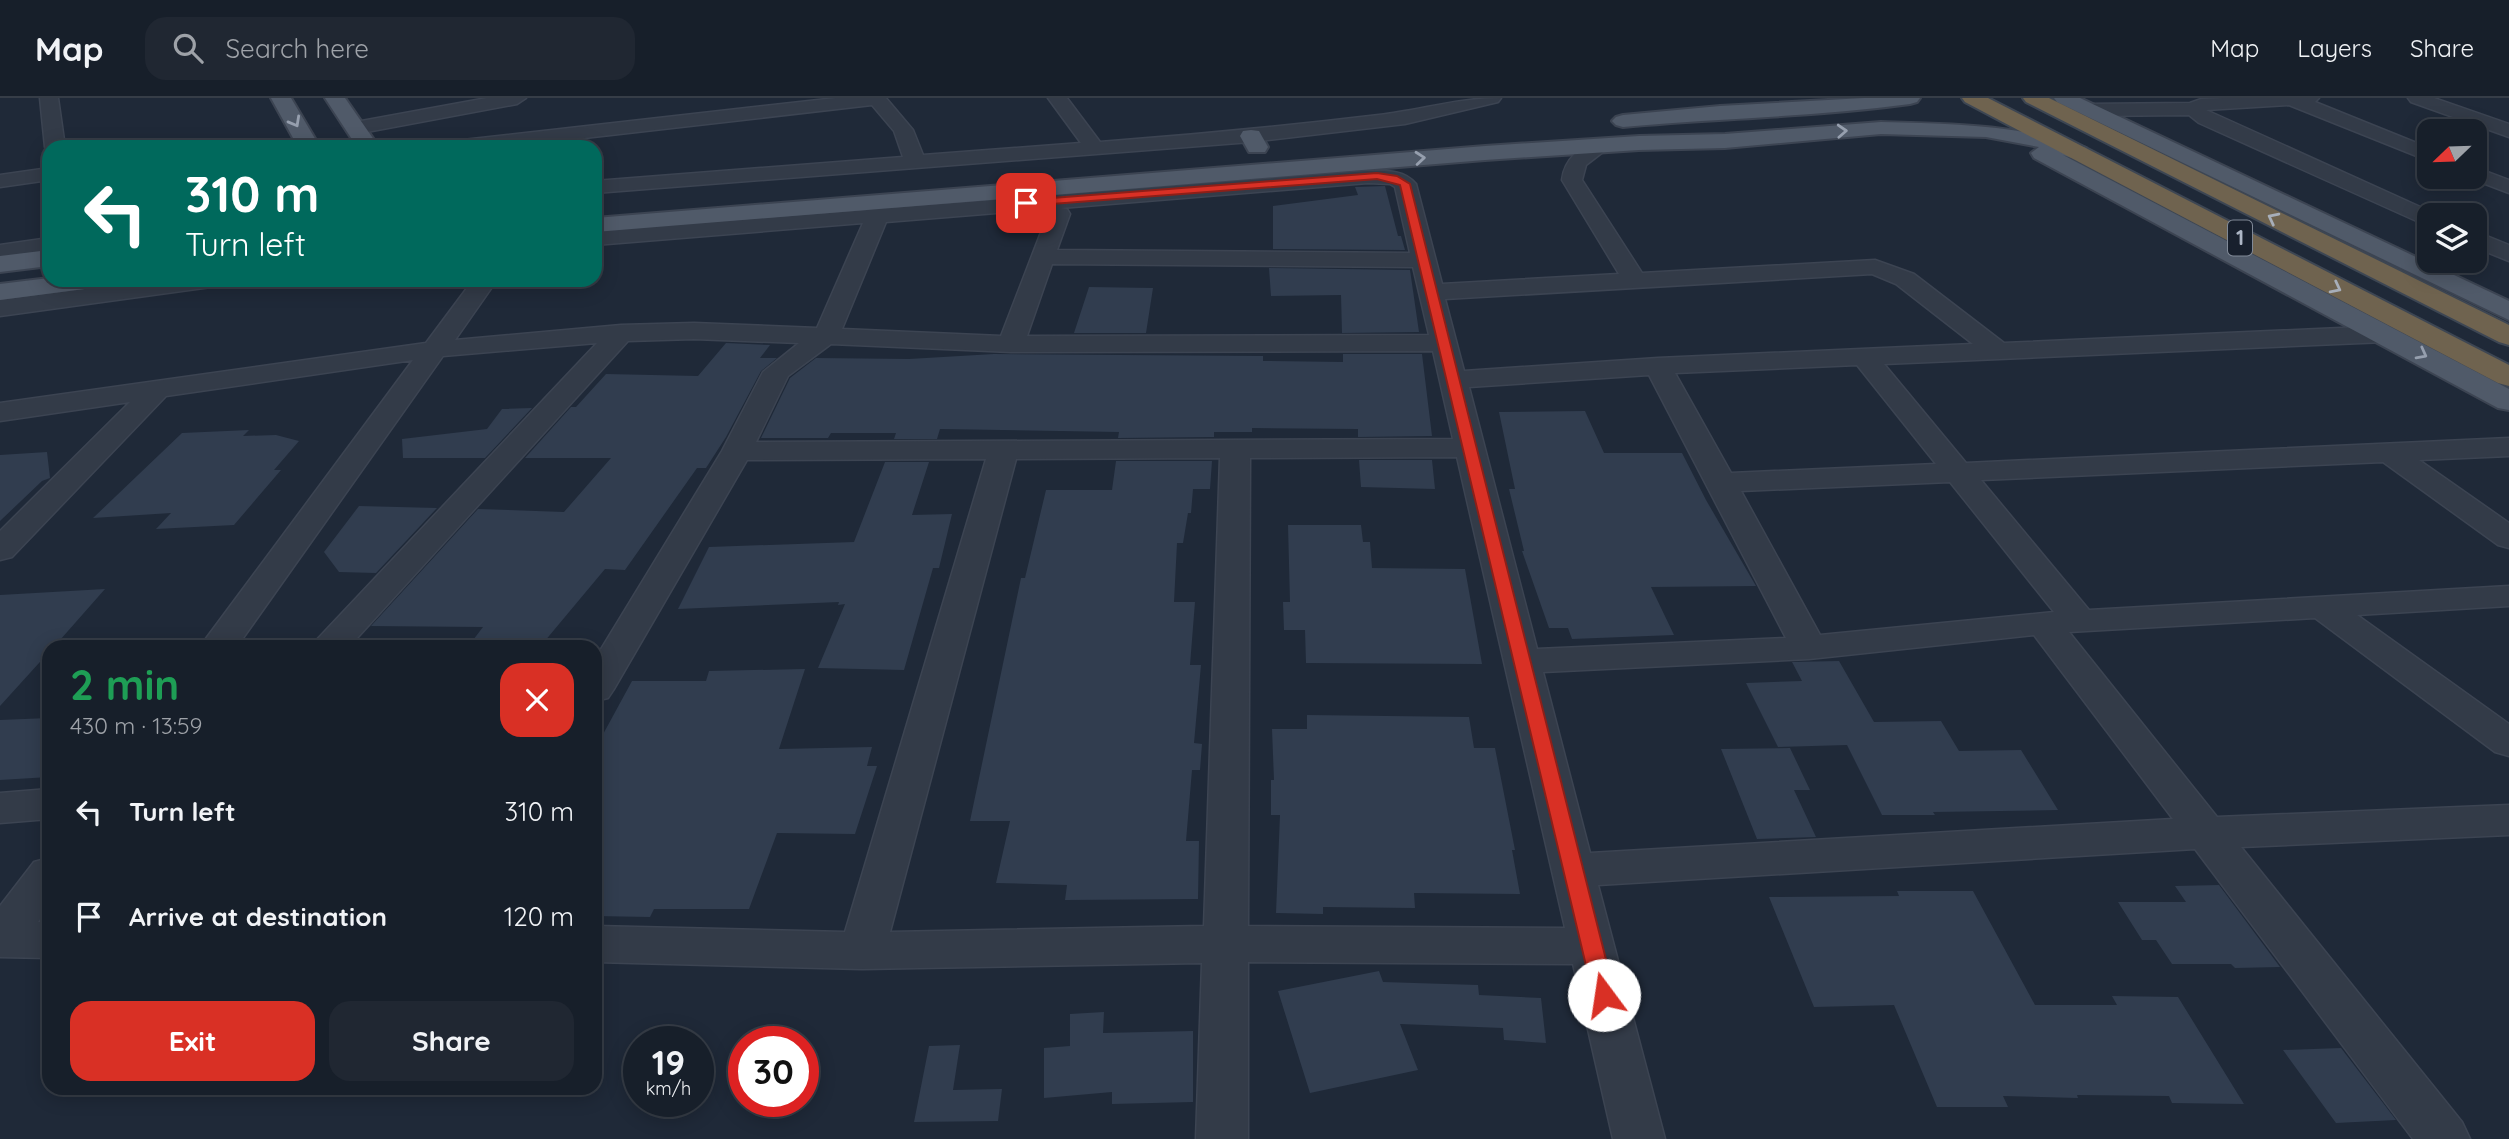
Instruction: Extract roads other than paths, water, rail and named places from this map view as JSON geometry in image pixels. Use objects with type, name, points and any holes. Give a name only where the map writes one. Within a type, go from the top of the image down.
[{"type":"highway","name":"1","points":[[1972,98],[2509,377]]},
{"type":"highway","name":"1","points":[[2032,98],[2509,336]]},
{"type":"highway","points":[[2337,250],[2373,246]]},
{"type":"highway","points":[[2230,252],[2260,248]]},
{"type":"main road","points":[[281,98],[305,140]]},
{"type":"main road","points":[[335,98],[363,140]]},
{"type":"main road","points":[[1639,132],[1720,112],[1832,107],[1910,98]]},
{"type":"main road","points":[[2064,98],[2509,312]]},
{"type":"main road","points":[[602,225],[881,208],[1068,186],[1639,132],[1724,141],[1881,128],[1942,128],[2010,134],[2047,142],[2078,153]]},
{"type":"main road","points":[[1942,128],[1999,138],[2042,153],[2509,401]]},
{"type":"main road","points":[[602,198],[1064,162],[1254,142],[1424,135]]},
{"type":"main road","points":[[1064,162],[1083,168],[1086,173],[1084,178],[1068,186]]},
{"type":"main road","points":[[0,264],[42,259]]},
{"type":"main road","points":[[0,292],[42,287]]},
{"type":"street","points":[[49,98],[54,140]]},
{"type":"street","points":[[353,125],[481,98]]},
{"type":"street","points":[[353,125],[517,98]]},
{"type":"street","points":[[670,98],[677,121]]},
{"type":"street","points":[[514,140],[876,98],[903,130],[915,161]]},
{"type":"street","points":[[1056,98],[1096,148]]},
{"type":"street","points":[[602,186],[1096,148],[1254,142],[1392,120],[1492,98]]},
{"type":"street","points":[[2417,98],[2509,131]]},
{"type":"street","points":[[2089,110],[2193,109],[2201,105],[2301,99],[2417,150]]},
{"type":"street","points":[[2193,109],[2206,119],[2417,213]]},
{"type":"street","points":[[1601,134],[1591,151],[1576,164],[1572,180],[1634,279]]},
{"type":"street","points":[[0,181],[42,175]]},
{"type":"street","points":[[602,237],[881,208],[1385,177],[1401,181],[1407,187],[1639,1139]]},
{"type":"street","points":[[2487,178],[2509,187]]},
{"type":"street","points":[[602,677],[737,451],[777,372],[827,335],[881,208]]},
{"type":"street","points":[[1011,344],[1059,214]]},
{"type":"street","points":[[2487,245],[2509,254]]},
{"type":"street","points":[[0,251],[42,246]]},
{"type":"street","points":[[1042,257],[1424,260]]},
{"type":"street","points":[[1432,292],[1875,267],[1905,279],[1999,352]]},
{"type":"street","points":[[0,308],[158,287]]},
{"type":"street","points":[[223,640],[438,349],[480,287]]},
{"type":"street","points":[[0,412],[438,349],[621,333],[694,331],[1011,344],[1445,343]]},
{"type":"street","points":[[334,640],[621,333]]},
{"type":"street","points":[[1454,380],[1658,366],[2385,334]]},
{"type":"street","points":[[1864,357],[1959,473],[2205,833],[2444,1139]]},
{"type":"street","points":[[1658,366],[1809,648]]},
{"type":"street","points":[[0,550],[158,389]]},
{"type":"street","points":[[1720,482],[2509,447]]},
{"type":"street","points":[[737,451],[1470,448]]},
{"type":"street","points":[[1222,1139],[1235,449]]},
{"type":"street","points":[[862,951],[1003,452]]},
{"type":"street","points":[[2390,453],[2509,538]]},
{"type":"street","points":[[1522,661],[1809,648],[2061,622],[2509,596]]},
{"type":"street","points":[[2320,606],[2509,743]]},
{"type":"street","points":[[0,808],[42,805]]},
{"type":"street","points":[[1574,870],[2205,833],[2509,820]]},
{"type":"street","points":[[0,939],[42,883]]},
{"type":"street","points":[[0,939],[42,940]]},
{"type":"street","points":[[602,944],[862,951],[1226,944],[1592,946]]}]
